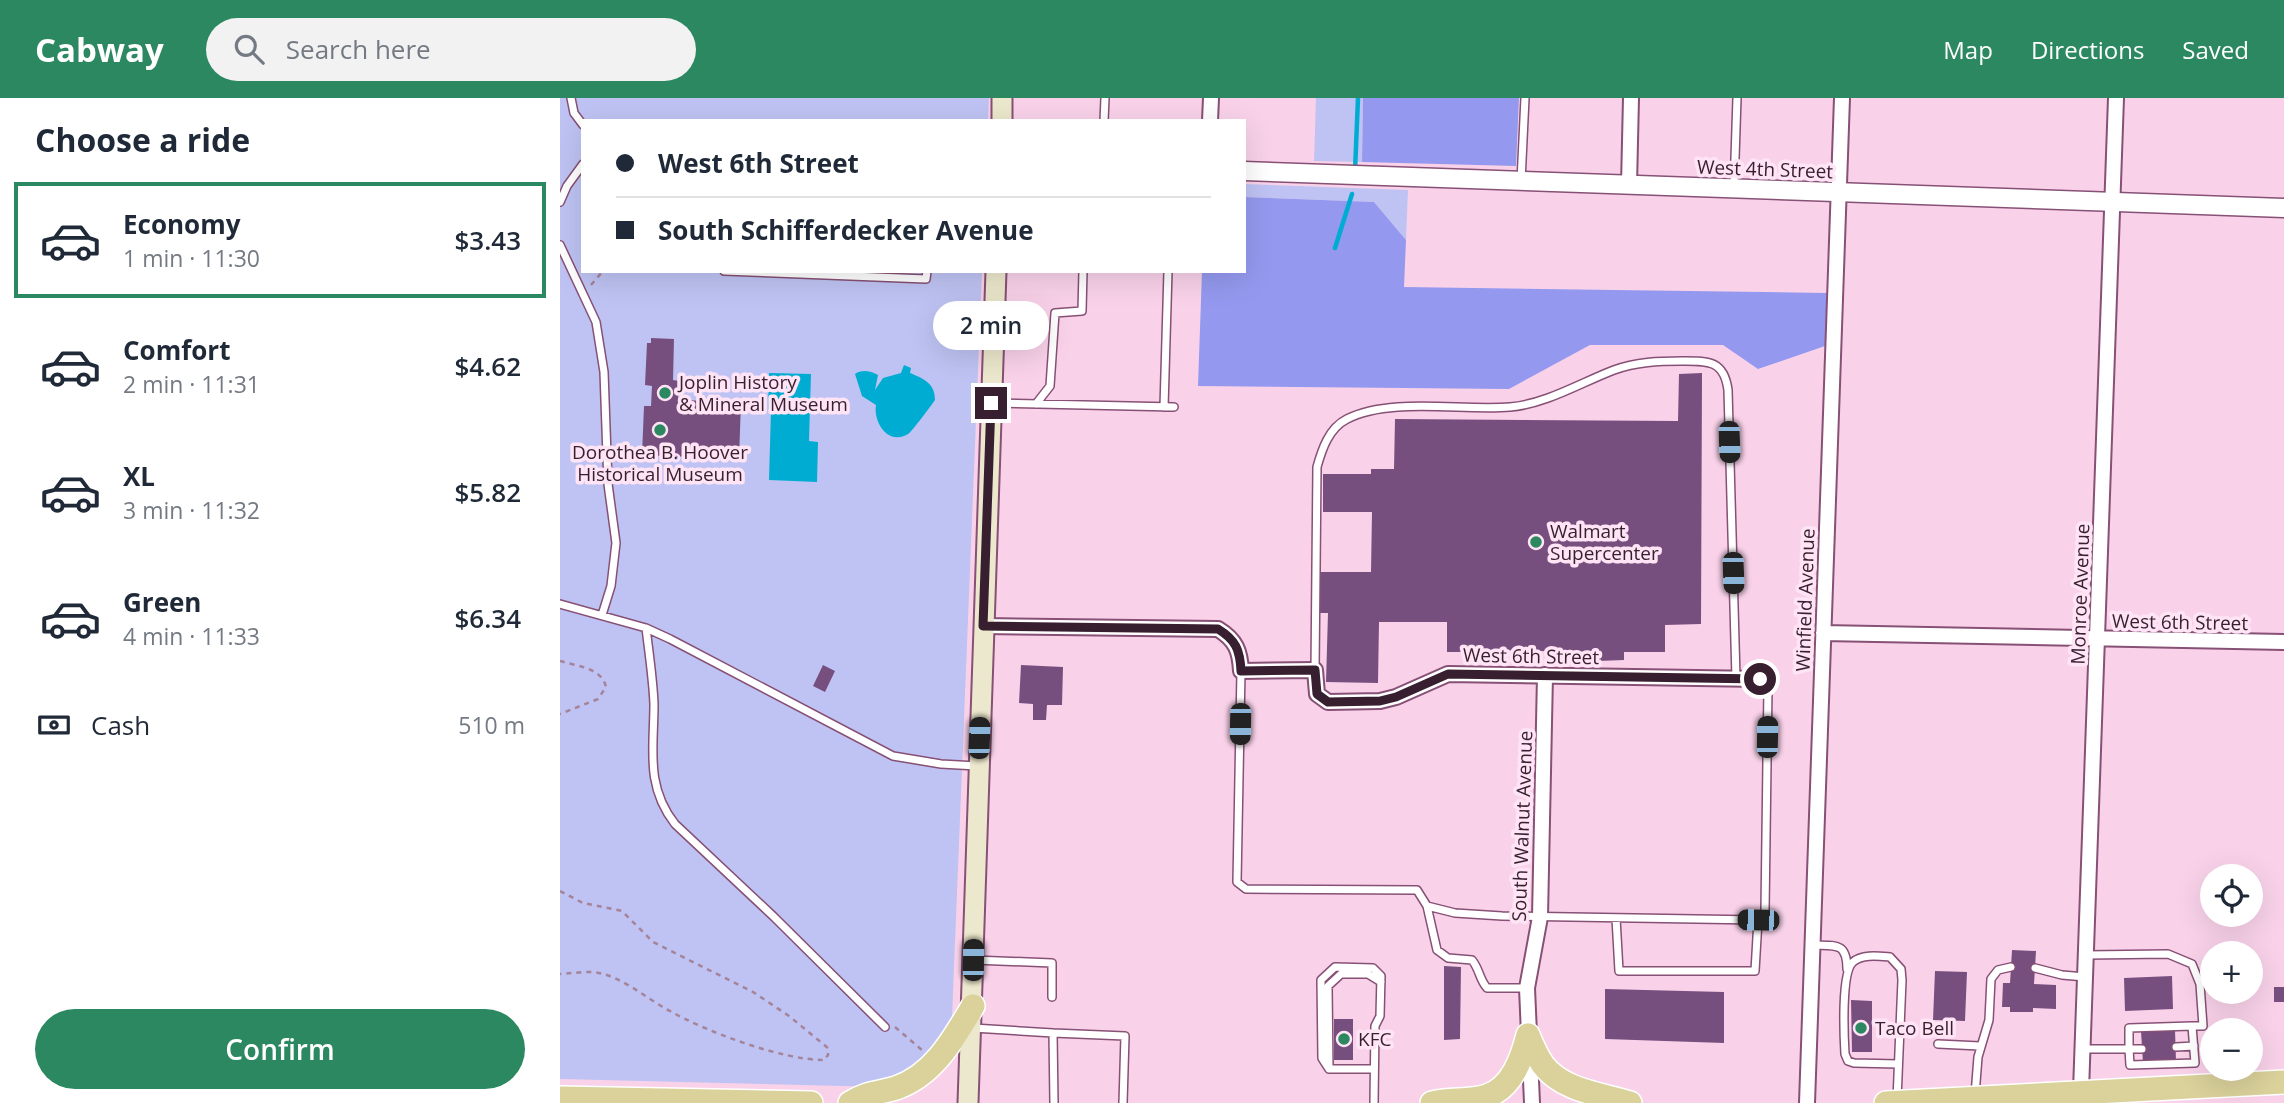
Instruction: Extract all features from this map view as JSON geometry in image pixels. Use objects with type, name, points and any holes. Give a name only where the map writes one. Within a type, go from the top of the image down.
[{"type":"main road","points":[[1002,98],[1002,119]]},
{"type":"main road","points":[[968,1103],[996,273]]},
{"type":"main road","points":[[850,1103],[873,1091],[894,1089],[915,1080],[933,1065],[972,1017]]},
{"type":"main road","points":[[1432,1103],[1489,1096],[1515,1072],[1528,1035]]},
{"type":"main road","points":[[1528,1035],[1542,1063],[1566,1085],[1630,1103]]},
{"type":"main road","points":[[1886,1103],[2081,1091],[2130,1076],[2196,1075],[2284,1082]]},
{"type":"main road","points":[[560,1098],[811,1103]]},
{"type":"street","points":[[1210,119],[1211,98]]},
{"type":"street","points":[[1629,185],[1632,98]]},
{"type":"street","name":"Winfield Avenue","points":[[1807,1103],[1842,98]]},
{"type":"street","name":"Monroe Avenue","points":[[2081,1091],[2116,98]]},
{"type":"street","name":"West 4th Street","points":[[1246,171],[2284,208]]},
{"type":"street","points":[[983,626],[1218,629],[1231,637],[1238,647],[1241,671],[1315,670]]},
{"type":"street","name":"West 6th Street","points":[[1823,633],[2284,642]]},
{"type":"street","name":"West 6th Street","points":[[1315,670],[1317,694],[1328,702],[1380,701],[1396,697],[1448,674],[1760,679]]},
{"type":"street","name":"South Walnut Avenue","points":[[1532,1103],[1527,988],[1540,916],[1545,676]]},
{"type":"lane","points":[[571,98],[574,113],[581,122]]},
{"type":"lane","points":[[1104,119],[1105,98]]},
{"type":"lane","points":[[1521,181],[1525,98]]},
{"type":"lane","points":[[1734,189],[1737,98]]},
{"type":"lane","points":[[560,202],[567,186],[581,167]]},
{"type":"lane","points":[[560,245],[596,322],[601,343],[608,472],[616,542],[611,586],[602,615]]},
{"type":"lane","points":[[774,273],[926,279],[927,273]]},
{"type":"lane","points":[[1036,404],[1049,386],[1055,313],[1083,311],[1083,273]]},
{"type":"lane","points":[[1164,407],[1168,273]]},
{"type":"lane","points":[[1315,670],[1317,467],[1325,442],[1344,420],[1375,408],[1511,407],[1539,401],[1616,369],[1643,362],[1703,360],[1715,364],[1726,375],[1728,390],[1736,678]]},
{"type":"lane","points":[[991,403],[1174,407]]},
{"type":"lane","points":[[560,604],[646,628],[892,756],[941,764],[978,766]]},
{"type":"lane","points":[[646,628],[654,701],[653,769],[659,799],[666,812],[675,824],[774,916],[885,1027]]},
{"type":"lane","points":[[1241,671],[1237,882],[1246,890],[1417,890],[1427,906],[1437,950],[1448,958],[1472,960],[1479,968],[1480,980],[1487,988],[1527,988]]},
{"type":"lane","points":[[1616,918],[1619,971],[1755,971],[1758,920],[1765,911],[1768,687],[1760,679]]},
{"type":"lane","points":[[1427,906],[1455,914],[1758,920]]},
{"type":"lane","points":[[1812,945],[1839,946],[1847,958],[1844,1044],[1848,1061],[1898,1064]]},
{"type":"lane","points":[[2086,955],[2168,954],[2192,964],[2200,985],[2203,1026],[2129,1028],[2130,1076]]},
{"type":"lane","points":[[1847,973],[1854,961],[1870,956],[1890,957],[1901,970],[1896,1102]]},
{"type":"lane","points":[[973,960],[1052,963],[1052,997]]},
{"type":"lane","points":[[1374,1069],[1329,1069],[1322,1058],[1321,979],[1335,967],[1373,968],[1381,976],[1380,1016],[1375,1026],[1374,1103]]},
{"type":"lane","points":[[1975,1097],[1980,1046],[1989,1020],[1991,979],[1998,970],[2011,967]]},
{"type":"lane","points":[[2035,968],[2062,975],[2085,977]]},
{"type":"lane","points":[[972,1017],[1053,1033],[1125,1037],[1123,1103]]},
{"type":"lane","points":[[2192,1026],[2196,1075]]},
{"type":"lane","points":[[1053,1033],[1054,1103]]},
{"type":"lane","points":[[1938,1044],[1980,1046]]},
{"type":"lane","points":[[2176,1047],[2194,1046]]},
{"type":"lane","points":[[2082,1049],[2142,1049]]},
{"type":"path","points":[[584,294],[601,273]]},
{"type":"path","points":[[560,662],[597,673],[604,680],[606,687],[598,699],[560,715]]},
{"type":"path","points":[[560,891],[583,903],[622,911],[653,942],[768,1001],[828,1048],[828,1055],[824,1059],[818,1059],[791,1055],[706,1029],[668,1011],[630,986],[604,975],[594,972],[560,974]]},
{"type":"path","points":[[885,1027],[894,1026],[925,1054]]},
{"type":"shaded area","points":[[560,98],[989,98],[988,119],[581,119],[581,273],[982,273],[952,1018],[947,1031],[928,1059],[882,1087],[560,1079]]},
{"type":"shaded area","points":[[1316,98],[1363,98],[1362,162],[1314,161]]},
{"type":"shaded area","points":[[1363,98],[1519,98],[1516,166],[1362,162]]},
{"type":"shaded area","points":[[1246,184],[1408,190],[1406,240],[1374,202],[1246,197]]},
{"type":"shaded area","points":[[1246,197],[1374,202],[1406,240],[1404,287],[1827,293],[1825,346],[1758,369],[1723,345],[1590,345],[1509,389],[1198,386],[1202,273],[1246,273]]},
{"type":"shaded area","points":[[904,365],[911,368],[910,373],[931,386],[935,400],[908,434],[894,437],[883,430],[877,418],[876,405],[862,396],[855,374],[866,371],[878,375],[875,390],[883,378],[901,373]]},
{"type":"shaded area","points":[[769,373],[811,374],[809,441],[818,442],[817,482],[769,480]]},
{"type":"building","name":"Joplin History & Mineral Museum","points":[[651,338],[674,339],[673,380],[679,381],[678,400],[741,402],[739,459],[642,455],[644,406],[651,406],[652,386],[645,385],[647,343],[651,343]]},
{"type":"building","name":"Walmart Supercenter","points":[[1702,373],[1701,624],[1665,625],[1665,652],[1624,652],[1624,660],[1598,661],[1598,652],[1490,650],[1490,660],[1469,660],[1469,652],[1447,652],[1447,622],[1379,622],[1378,683],[1326,682],[1328,613],[1320,613],[1320,572],[1371,572],[1372,512],[1323,512],[1323,474],[1371,474],[1371,469],[1394,469],[1395,419],[1678,421],[1679,374]]},
{"type":"building","points":[[823,665],[835,671],[825,692],[813,686]]},
{"type":"building","points":[[1021,665],[1063,667],[1062,705],[1047,705],[1046,720],[1033,720],[1033,704],[1019,703]]},
{"type":"building","points":[[2012,950],[2036,951],[2034,984],[2056,985],[2056,1009],[2033,1008],[2033,1012],[2010,1012],[2010,1007],[2002,1007],[2003,983],[2010,983]]},
{"type":"building","points":[[1444,966],[1461,967],[1460,1039],[1444,1040]]},
{"type":"building","points":[[1935,971],[1967,972],[1965,1021],[1933,1020]]},
{"type":"building","points":[[2172,976],[2173,1009],[2125,1011],[2124,978]]},
{"type":"building","points":[[2274,987],[2284,987],[2284,1002],[2274,1002]]},
{"type":"building","points":[[1605,989],[1724,992],[1724,1043],[1605,1039]]},
{"type":"building","name":"Taco Bell","points":[[1851,1000],[1872,1001],[1872,1052],[1852,1052]]},
{"type":"building","name":"KFC","points":[[1334,1019],[1353,1019],[1353,1060],[1334,1060]]},
{"type":"building","points":[[2175,1030],[2176,1061],[2143,1063],[2141,1031]]},
{"type":"waterway","points":[[1355,171],[1358,98]]},
{"type":"waterway","points":[[1335,248],[1352,194]]},
{"type":"place","name":"Joplin History & Mineral Museum","points":[[665,393]]},
{"type":"place","name":"Dorothea B. Hoover Historical Museum","points":[[660,430]]},
{"type":"place","name":"Walmart Supercenter","points":[[1536,542]]},
{"type":"place","name":"Taco Bell","points":[[1861,1028]]},
{"type":"place","name":"KFC","points":[[1344,1039]]},
{"type":"route","points":[[991,403],[983,626],[1218,629],[1231,637],[1238,647],[1241,671],[1315,670],[1317,694],[1328,702],[1380,701],[1396,697],[1448,674],[1760,679]]}]
